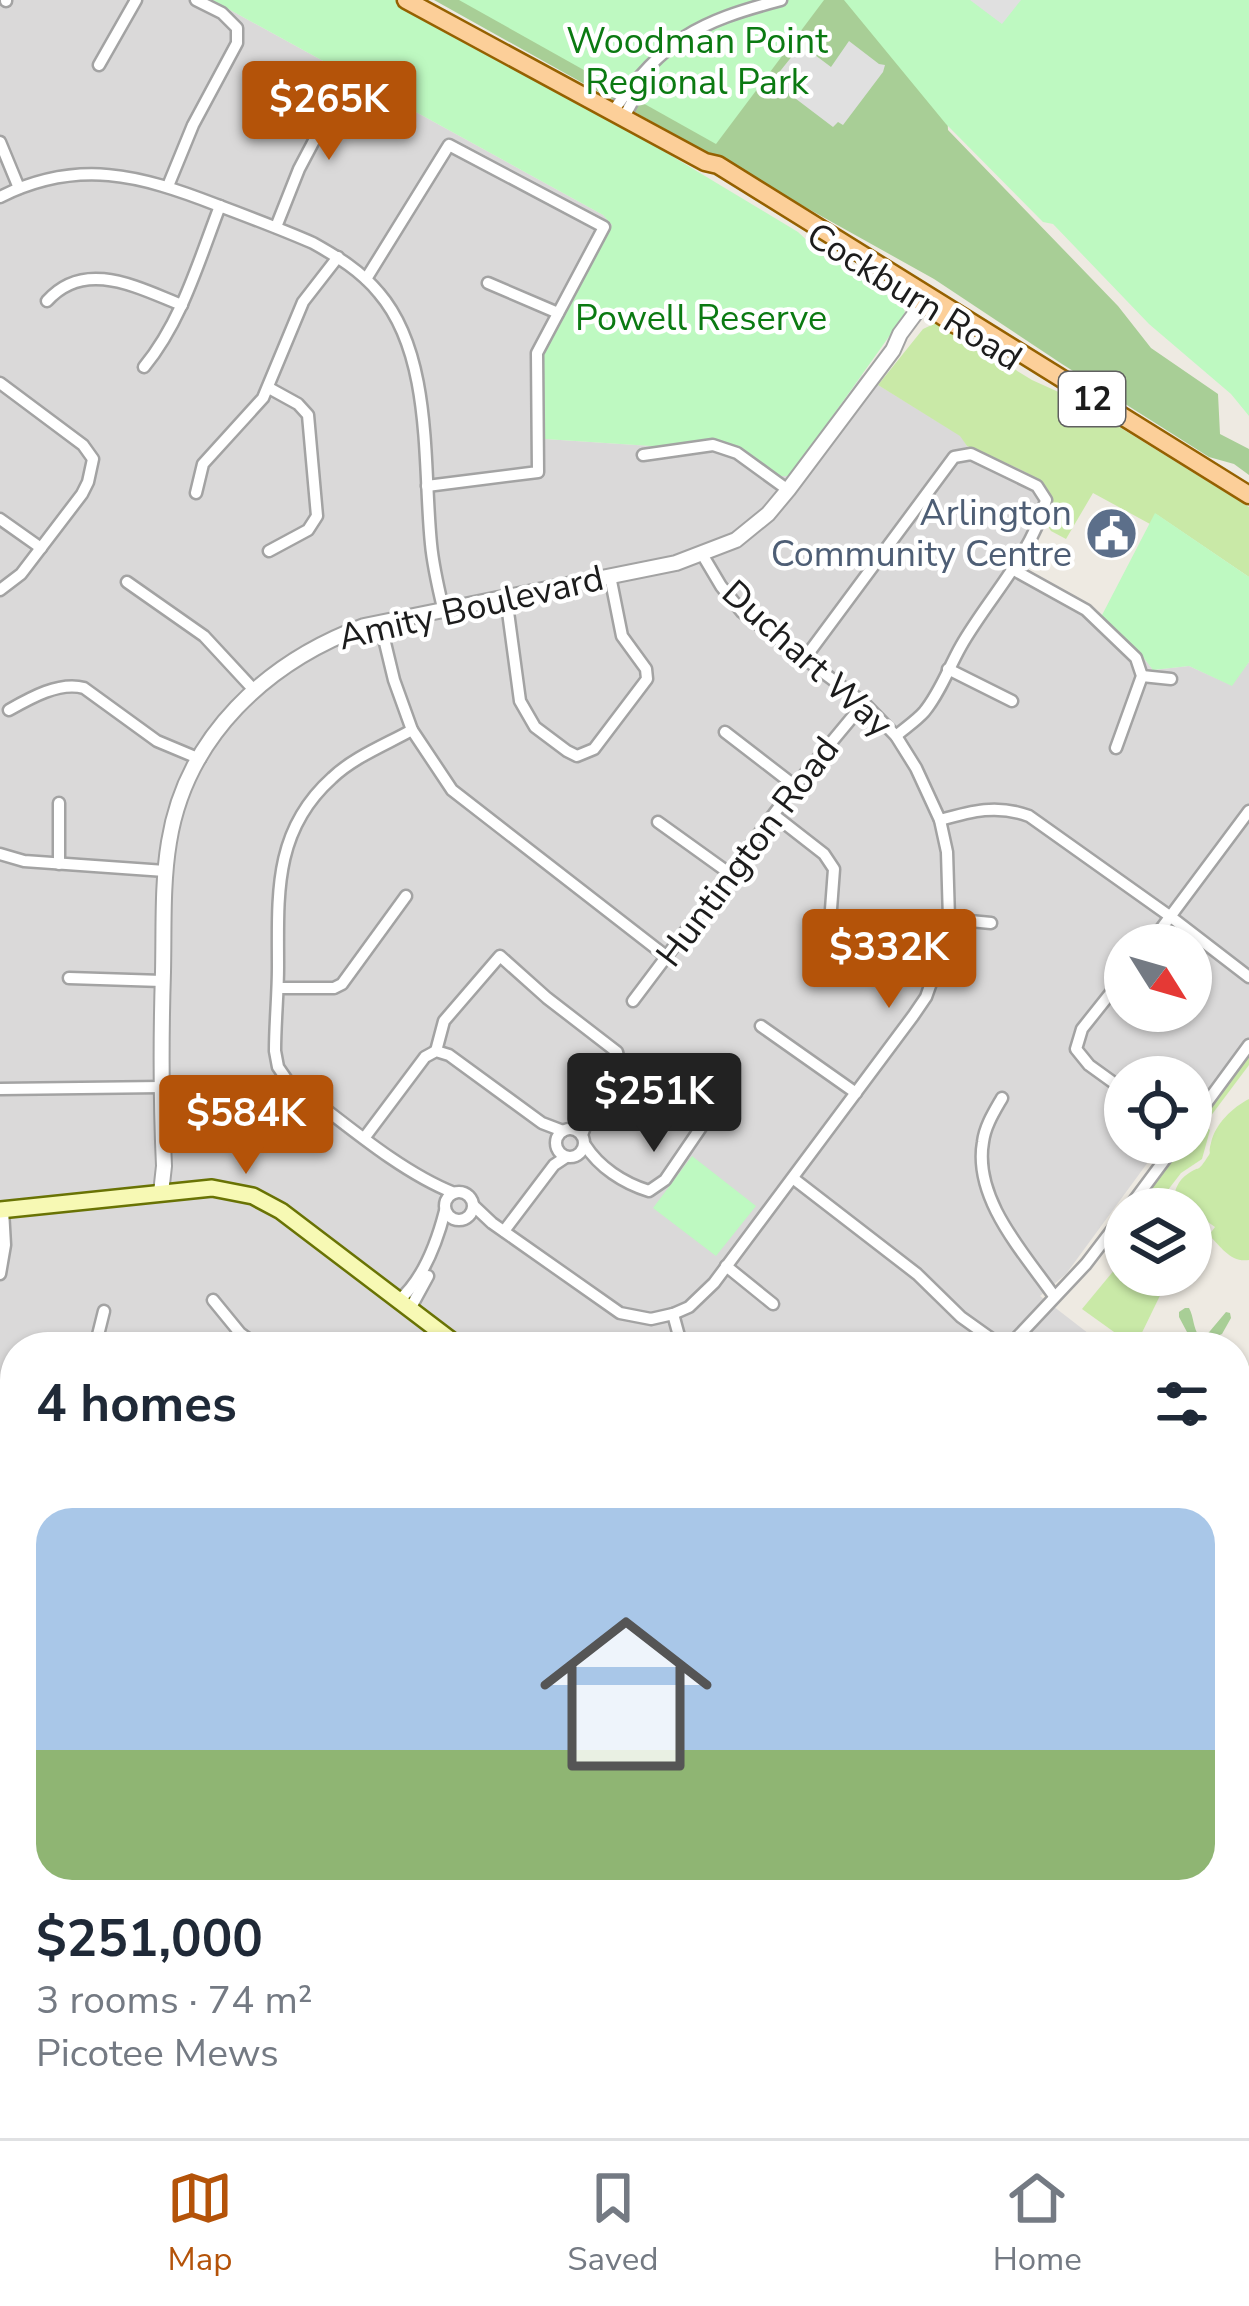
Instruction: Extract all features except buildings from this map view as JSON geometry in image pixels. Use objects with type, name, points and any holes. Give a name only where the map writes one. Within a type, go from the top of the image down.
[{"type":"main road","name":"Cockburn Road","points":[[406,0],[718,165],[929,302],[1249,498]]},
{"type":"main road","points":[[2,1210],[212,1188],[270,1205],[440,1332]]},
{"type":"street","points":[[99,65],[136,0]]},
{"type":"street","points":[[168,186],[193,125],[237,43],[237,28],[222,13],[196,0]]},
{"type":"street","points":[[619,114],[673,44],[729,14],[781,0]]},
{"type":"street","points":[[276,227],[299,169],[345,82]]},
{"type":"street","points":[[0,142],[19,188]]},
{"type":"street","points":[[366,279],[449,145],[604,227],[537,353],[538,472],[427,486]]},
{"type":"street","points":[[0,197],[60,177],[128,176],[276,227],[338,257],[366,279],[394,316],[414,364],[431,547],[443,608]]},
{"type":"street","points":[[144,367],[182,305],[220,206]]},
{"type":"street","points":[[196,493],[203,464],[269,388],[303,302],[338,257]]},
{"type":"street","points":[[47,301],[75,281],[98,278],[123,281],[182,305]]},
{"type":"street","points":[[488,283],[558,314]]},
{"type":"street","name":"Amity Boulevard","points":[[166,1193],[170,1178],[164,1166],[162,1087],[165,871],[172,824],[188,781],[227,718],[280,668],[313,648],[380,622],[676,563],[736,540],[788,490],[893,350],[909,337],[929,302]]},
{"type":"street","points":[[0,383],[83,445],[92,457],[86,488],[21,574],[0,590]]},
{"type":"street","points":[[269,388],[298,404],[308,416],[317,516],[308,530],[269,550]]},
{"type":"street","points":[[643,455],[713,446],[737,453],[788,490]]},
{"type":"street","points":[[805,658],[954,457],[971,454],[1037,486],[1046,500],[1014,569],[976,621],[932,702],[896,736]]},
{"type":"street","points":[[0,519],[41,548]]},
{"type":"street","name":"Duchart Way","points":[[674,1314],[698,1300],[726,1266],[926,997],[949,919],[949,873],[940,820],[896,736],[864,704],[742,612],[702,554]]},
{"type":"street","points":[[1014,569],[1086,610],[1136,658],[1142,676],[1116,748]]},
{"type":"street","points":[[506,597],[524,710],[543,734],[572,754],[584,754],[594,748],[647,679],[646,669],[622,636],[610,576]]},
{"type":"street","points":[[127,582],[204,636],[254,690]]},
{"type":"street","points":[[380,622],[412,730],[452,790],[667,957]]},
{"type":"street","points":[[948,669],[1012,701]]},
{"type":"street","points":[[1142,676],[1171,679]]},
{"type":"street","points":[[9,710],[70,680],[157,741],[200,759]]},
{"type":"street","name":"Huntington Road","points":[[633,1001],[795,786],[864,704]]},
{"type":"street","points":[[404,1305],[427,1280],[441,1240],[467,1194],[434,1184],[365,1137],[282,1073],[275,1051],[280,877],[291,833],[331,778],[412,730]]},
{"type":"street","points":[[724,732],[795,786]]},
{"type":"street","points":[[59,803],[59,864]]},
{"type":"street","points":[[940,820],[986,808],[1029,816],[1249,977]]},
{"type":"street","points":[[1166,924],[1249,811]]},
{"type":"street","points":[[773,815],[824,854],[834,868],[829,936]]},
{"type":"street","points":[[658,822],[729,873]]},
{"type":"street","points":[[0,854],[25,861],[165,871]]},
{"type":"street","points":[[278,988],[342,984],[406,896]]},
{"type":"street","points":[[949,919],[991,923]]},
{"type":"street","points":[[436,1052],[444,1022],[500,956],[620,1058],[618,1071],[504,1232]]},
{"type":"street","points":[[69,978],[162,981]]},
{"type":"street","points":[[1104,1001],[1077,1041],[1079,1054],[1104,1074]]},
{"type":"street","points":[[761,1026],[856,1093]]},
{"type":"street","points":[[1212,1096],[1249,1046]]},
{"type":"street","points":[[365,1137],[425,1057],[436,1052],[449,1055],[595,1161],[649,1192],[665,1180],[706,1120]]},
{"type":"street","points":[[0,1089],[162,1087]]},
{"type":"street","points":[[1002,1098],[988,1122],[982,1148],[987,1186],[1004,1224],[1054,1296]]},
{"type":"street","points":[[794,1178],[983,1332]]},
{"type":"street","points":[[434,1184],[457,1212],[492,1223],[620,1313],[651,1319],[674,1314],[678,1332]]},
{"type":"street","points":[[454,1192],[457,1212]]},
{"type":"street","points":[[0,1274],[5,1245],[2,1210]]},
{"type":"street","points":[[1019,1332],[1104,1241]]},
{"type":"street","points":[[726,1266],[773,1304]]},
{"type":"street","points":[[213,1300],[239,1332]]},
{"type":"street","points":[[99,1332],[104,1311]]},
{"type":"shaded area","points":[[0,0],[212,0],[603,215],[613,225],[541,356],[545,439],[666,447],[712,440],[741,449],[777,476],[790,476],[862,375],[961,436],[967,446],[1038,480],[1048,490],[1051,503],[1023,561],[1028,572],[1101,617],[1153,670],[1189,666],[1231,685],[1249,662],[1249,1050],[1212,1089],[1212,1056],[1104,1056],[1104,1164],[1147,1164],[1129,1188],[1104,1188],[1104,1222],[1066,1274],[1040,1296],[1087,1332],[0,1332]]},
{"type":"shaded area","points":[[970,0],[1021,0],[1002,24]]},
{"type":"shaded area","points":[[849,41],[885,65],[843,125],[838,122],[833,127],[779,86],[783,81],[777,75],[797,50],[803,54],[807,49],[831,67]]},
{"type":"green space","name":"Powell Reserve","points":[[212,0],[396,0],[582,102],[798,232],[835,261],[903,301],[905,314],[790,476],[777,476],[741,449],[713,440],[666,447],[545,439],[541,356],[612,225],[603,215]]},
{"type":"green space","points":[[434,0],[965,0],[946,99],[948,130],[1118,306],[1151,348],[1218,394],[1220,434],[1249,449],[1249,475],[1234,464],[1209,457],[934,279]]},
{"type":"green space","name":"Woodman Point Regional Park","points":[[459,0],[824,0],[716,144]]},
{"type":"green space","name":"Woodman Point Regional Park","points":[[844,0],[1249,0],[1249,416],[946,124]]},
{"type":"green space","points":[[938,322],[1249,507],[1249,577],[1156,514],[1150,524],[1093,493],[1066,539],[1051,531],[1043,519],[1050,498],[1043,484],[967,446],[960,436],[878,385],[923,329]]},
{"type":"green space","points":[[1155,513],[1249,577],[1249,662],[1232,686],[1189,666],[1153,670],[1101,617]]},
{"type":"green space","points":[[1249,1055],[1249,1065],[1212,1114],[1212,1105]]},
{"type":"green space","points":[[1249,1099],[1249,1260],[1237,1259],[1212,1238],[1212,1188],[1177,1188],[1189,1173],[1202,1164],[1212,1164],[1213,1136],[1231,1111]]},
{"type":"green space","points":[[692,1156],[756,1206],[716,1256],[653,1208]]},
{"type":"green space","points":[[1168,1164],[1194,1164],[1169,1188],[1150,1188]]},
{"type":"green space","points":[[1104,1282],[1104,1296],[1160,1296],[1142,1332],[1114,1332],[1082,1309]]},
{"type":"green space","points":[[1189,1308],[1197,1332],[1187,1332],[1179,1312]]},
{"type":"green space","points":[[1226,1312],[1231,1318],[1223,1332],[1209,1332]]},
{"type":"place","name":"Arlington Community Centre","points":[[1111,534]]}]
